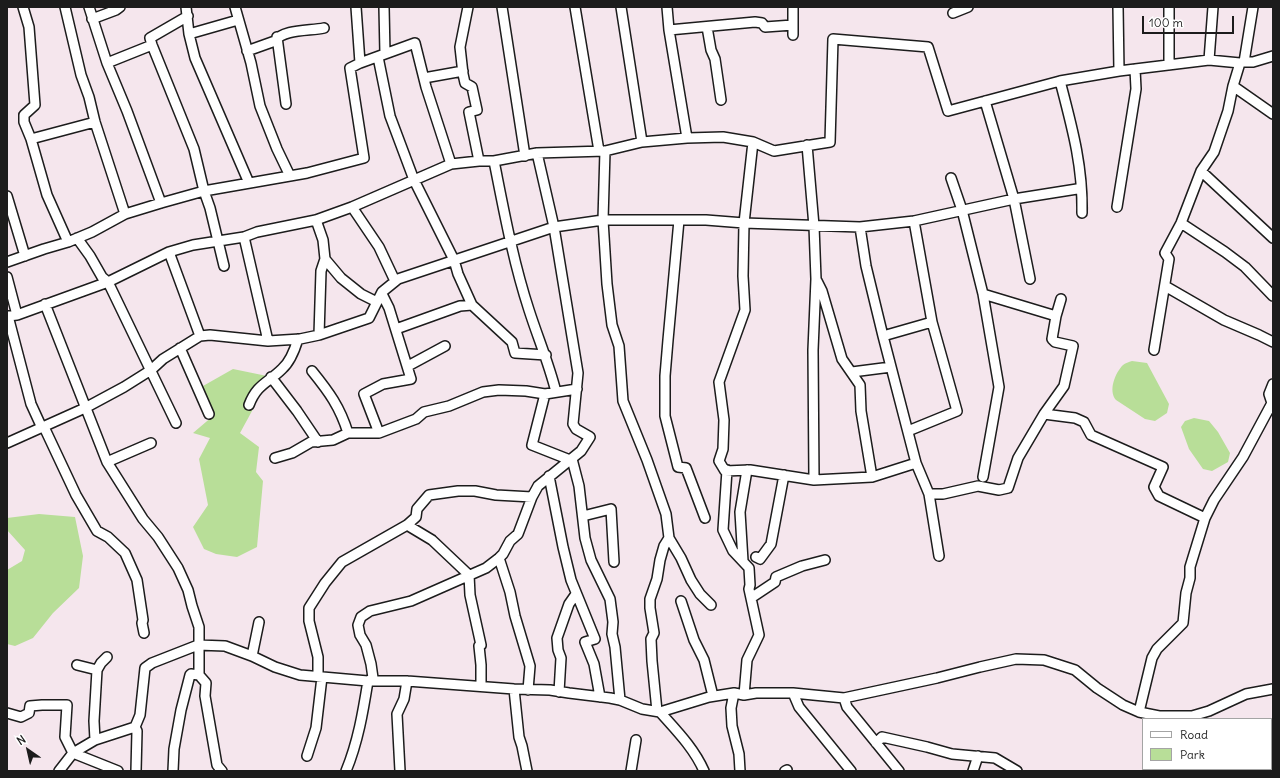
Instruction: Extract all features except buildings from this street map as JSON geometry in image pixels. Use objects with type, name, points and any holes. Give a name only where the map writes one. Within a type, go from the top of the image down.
[{"type":"street","points":[[23,7],[29,27],[35,105],[24,115],[24,122],[31,139],[47,195],[68,242]]},
{"type":"street","points":[[65,7],[81,74],[125,214]]},
{"type":"street","points":[[89,7],[107,63],[127,111],[161,203]]},
{"type":"street","points":[[92,19],[120,7]]},
{"type":"street","points":[[235,7],[251,63],[260,106],[277,149],[290,176]]},
{"type":"street","points":[[356,7],[360,63]]},
{"type":"street","points":[[384,7],[382,55],[390,116],[414,180],[454,260],[458,274],[472,304],[512,342],[515,353],[546,355]]},
{"type":"street","points":[[468,7],[460,47],[465,83],[472,87],[477,110],[469,112],[479,161]]},
{"type":"street","points":[[502,7],[525,156]]},
{"type":"street","points":[[576,7],[602,151],[603,220],[607,284],[612,325],[619,346],[623,400],[647,460],[666,514],[669,538],[681,558],[691,580],[700,594],[711,605]]},
{"type":"street","points":[[621,7],[642,142]]},
{"type":"street","points":[[667,7],[669,30],[687,138]]},
{"type":"street","points":[[793,7],[793,35]]},
{"type":"street","points":[[953,13],[968,7]]},
{"type":"street","points":[[1118,7],[1120,71]]},
{"type":"street","points":[[1169,7],[1169,65]]},
{"type":"street","points":[[1210,60],[1212,7]]},
{"type":"street","points":[[1154,350],[1169,259],[1165,253],[1181,223],[1201,171],[1214,152],[1228,112],[1233,86],[1242,62],[1253,7]]},
{"type":"street","points":[[224,266],[194,149],[150,38],[187,12],[189,34],[195,58],[249,183]]},
{"type":"street","points":[[189,34],[238,20]]},
{"type":"street","points":[[669,30],[755,22],[762,23],[765,27],[793,25]]},
{"type":"street","points":[[707,27],[711,50],[715,59],[721,100]]},
{"type":"street","points":[[247,51],[275,41],[277,37],[286,33],[324,28]]},
{"type":"street","points":[[277,37],[286,104]]},
{"type":"street","points":[[144,633],[137,580],[125,553],[108,537],[97,531],[76,495],[31,404],[8,316],[17,315],[108,282],[169,252],[193,245],[244,236],[316,220],[352,207],[451,164],[494,160],[537,153],[602,151],[642,142],[687,138],[723,137],[753,142],[774,151],[830,142],[833,39],[928,47],[948,111],[1060,81],[1120,71],[1210,60],[1253,62],[1273,56]]},
{"type":"street","points":[[7,262],[68,242],[92,232],[125,214],[161,203],[204,191],[307,173],[364,158],[350,68],[415,43],[424,78],[451,164]]},
{"type":"street","points":[[107,63],[152,45]]},
{"type":"street","points":[[1117,207],[1136,89],[1135,69]]},
{"type":"street","points":[[424,78],[463,71]]},
{"type":"street","points":[[1060,81],[1079,159],[1082,191],[1082,213]]},
{"type":"street","points":[[1233,86],[1273,114]]},
{"type":"street","points":[[985,101],[1014,199],[1030,279]]},
{"type":"street","points":[[31,139],[95,122]]},
{"type":"street","points":[[753,142],[744,223],[744,310],[719,382],[724,420],[723,449],[719,461],[725,470],[747,470],[774,473],[814,480],[872,477],[916,463]]},
{"type":"street","points":[[807,145],[814,226],[816,279],[812,350],[814,480]]},
{"type":"street","points":[[346,771],[352,757],[361,724],[368,682],[373,678],[368,652],[360,635],[358,624],[361,617],[370,611],[411,601],[486,568],[499,558],[510,541],[518,534],[532,497],[538,486],[581,451],[590,437],[576,429],[573,424],[578,373],[554,228],[537,153]]},
{"type":"street","points":[[494,160],[510,241],[529,310],[546,355],[556,392]]},
{"type":"street","points":[[1201,171],[1273,238]]},
{"type":"street","points":[[951,178],[962,210],[983,294],[999,387],[983,477]]},
{"type":"street","points":[[7,443],[85,408],[124,387],[151,370],[163,359],[200,336],[210,335],[268,341],[298,339],[319,335],[369,318],[382,292],[398,279],[510,241],[554,228],[603,220],[679,220],[860,227],[914,221],[1014,199],[1077,189]]},
{"type":"street","points":[[7,196],[25,256]]},
{"type":"street","points":[[352,207],[378,247],[395,281]]},
{"type":"street","points":[[316,220],[323,240],[325,259],[321,271],[319,335]]},
{"type":"street","points":[[679,220],[665,376],[665,416],[678,467],[686,468],[705,518]]},
{"type":"street","points":[[908,431],[958,411],[932,322],[914,221]]},
{"type":"street","points":[[1181,223],[1225,252],[1273,296]]},
{"type":"street","points":[[860,227],[866,266],[883,336],[916,463],[929,494],[939,556]]},
{"type":"street","points":[[244,236],[268,341]]},
{"type":"street","points":[[77,238],[90,256],[102,277],[108,282],[176,423]]},
{"type":"street","points":[[169,252],[200,336]]},
{"type":"street","points":[[325,259],[341,278],[361,294],[377,302]]},
{"type":"street","points":[[7,277],[17,315]]},
{"type":"street","points":[[816,279],[822,290],[842,359],[860,385],[861,411],[872,477]]},
{"type":"street","points":[[1165,286],[1224,320],[1273,342]]},
{"type":"street","points":[[379,433],[364,394],[383,384],[411,379],[389,308],[382,292]]},
{"type":"street","points":[[983,294],[1056,316]]},
{"type":"street","points":[[929,494],[943,494],[978,486],[999,490],[1008,488],[1018,458],[1044,414],[1064,386],[1073,346],[1070,344],[1053,341],[1052,333],[1061,299]]},
{"type":"street","points":[[45,304],[107,462],[143,519],[158,537],[178,568],[188,590],[199,627],[199,675],[206,683],[205,696],[217,765],[222,771]]},
{"type":"street","points":[[396,329],[460,306],[472,304]]},
{"type":"street","points":[[883,336],[932,322]]},
{"type":"street","points":[[249,405],[255,393],[262,384],[283,369],[294,350],[298,339]]},
{"type":"street","points":[[408,366],[445,346]]},
{"type":"street","points":[[180,348],[209,414]]},
{"type":"street","points":[[852,372],[892,367]]},
{"type":"street","points":[[312,371],[330,394],[343,416],[348,433]]},
{"type":"street","points":[[271,377],[318,442]]},
{"type":"street","points":[[1139,712],[1152,658],[1157,649],[1183,623],[1186,593],[1190,578],[1190,567],[1205,518],[1214,500],[1243,457],[1272,403],[1269,394],[1273,384]]},
{"type":"street","points":[[275,458],[292,453],[311,442],[332,440],[348,433],[379,433],[416,419],[424,412],[449,406],[484,392],[499,390],[526,391],[545,394],[577,389]]},
{"type":"street","points":[[545,394],[532,445],[571,459]]},
{"type":"street","points":[[1044,414],[1075,418],[1084,422],[1091,435],[1163,467],[1154,487],[1159,496],[1205,518]]},
{"type":"street","points":[[107,462],[151,442]]},
{"type":"street","points":[[571,459],[579,486],[585,538],[591,560],[610,599],[613,622],[612,634],[615,647],[620,700]]},
{"type":"street","points":[[727,470],[723,530],[733,551],[749,568],[751,598],[759,635],[747,660],[744,695]]},
{"type":"street","points":[[743,561],[740,512],[747,470]]},
{"type":"street","points":[[756,557],[760,559],[771,544],[784,475]]},
{"type":"street","points":[[549,476],[571,580],[595,639],[585,642],[594,664],[600,697]]},
{"type":"street","points":[[307,756],[316,728],[320,677],[318,657],[309,621],[308,608],[342,562],[407,525],[416,517],[417,509],[429,495],[475,491],[496,495],[532,497]]},
{"type":"street","points":[[583,516],[611,509],[614,562]]},
{"type":"street","points":[[407,525],[432,540],[469,575],[470,595],[481,645],[479,646],[481,686]]},
{"type":"street","points":[[669,538],[664,546],[658,579],[650,599],[654,633],[651,639],[652,661],[658,711],[687,742],[704,771]]},
{"type":"street","points":[[499,558],[530,666],[528,690]]},
{"type":"street","points":[[751,598],[775,582],[776,577],[802,566],[825,560]]},
{"type":"street","points":[[559,692],[561,658],[558,650],[557,638],[569,604],[576,594]]},
{"type":"street","points":[[681,601],[694,640],[704,660],[713,696]]},
{"type":"street","points":[[252,656],[259,622]]},
{"type":"street","points":[[136,771],[137,731],[135,727],[140,715],[145,668],[152,662],[198,644],[225,646],[300,675],[368,682],[407,681],[528,690],[550,690],[620,700],[642,709],[658,711],[713,696],[734,693],[744,695],[756,693],[793,693],[844,698],[1016,659],[1044,660],[1075,670],[1097,688],[1123,705],[1159,718],[1192,716],[1209,711],[1246,694],[1273,689]]},
{"type":"street","points":[[95,740],[94,721],[97,670],[100,663],[107,657]]},
{"type":"street","points":[[77,665],[97,670]]},
{"type":"street","points":[[174,771],[174,749],[181,710],[190,675],[199,675]]},
{"type":"street","points":[[400,771],[397,714],[404,699],[407,681]]},
{"type":"street","points":[[514,689],[519,737],[528,771]]},
{"type":"street","points":[[734,693],[731,708],[732,726],[739,754],[740,771]]},
{"type":"street","points":[[793,693],[799,707],[851,771]]},
{"type":"street","points":[[844,698],[847,707],[899,771]]},
{"type":"street","points":[[7,713],[21,717],[29,713],[30,706],[67,705],[65,737],[73,753],[118,771]]},
{"type":"street","points":[[59,771],[73,753],[95,740],[135,727]]},
{"type":"street","points":[[876,743],[882,737],[952,754],[995,758],[1017,771]]},
{"type":"street","points":[[631,771],[636,740]]},
{"type":"street","points":[[974,771],[978,756]]},
{"type":"green space","points":[[1132,361],[1147,363],[1169,404],[1167,413],[1155,421],[1145,419],[1116,400],[1114,396],[1113,387],[1117,373],[1124,364]]},
{"type":"green space","points":[[233,369],[267,376],[252,411],[240,433],[259,447],[256,472],[263,481],[257,547],[237,557],[216,554],[204,549],[193,527],[208,505],[199,459],[210,438],[193,433],[213,416],[203,386]]},
{"type":"green space","points":[[1194,418],[1209,421],[1218,432],[1230,453],[1228,462],[1212,471],[1203,469],[1189,449],[1181,427],[1185,421]]},
{"type":"green space","points":[[39,514],[75,517],[83,556],[79,588],[53,613],[33,638],[15,646],[7,644],[7,570],[22,561],[25,550],[7,530],[7,518]]}]
